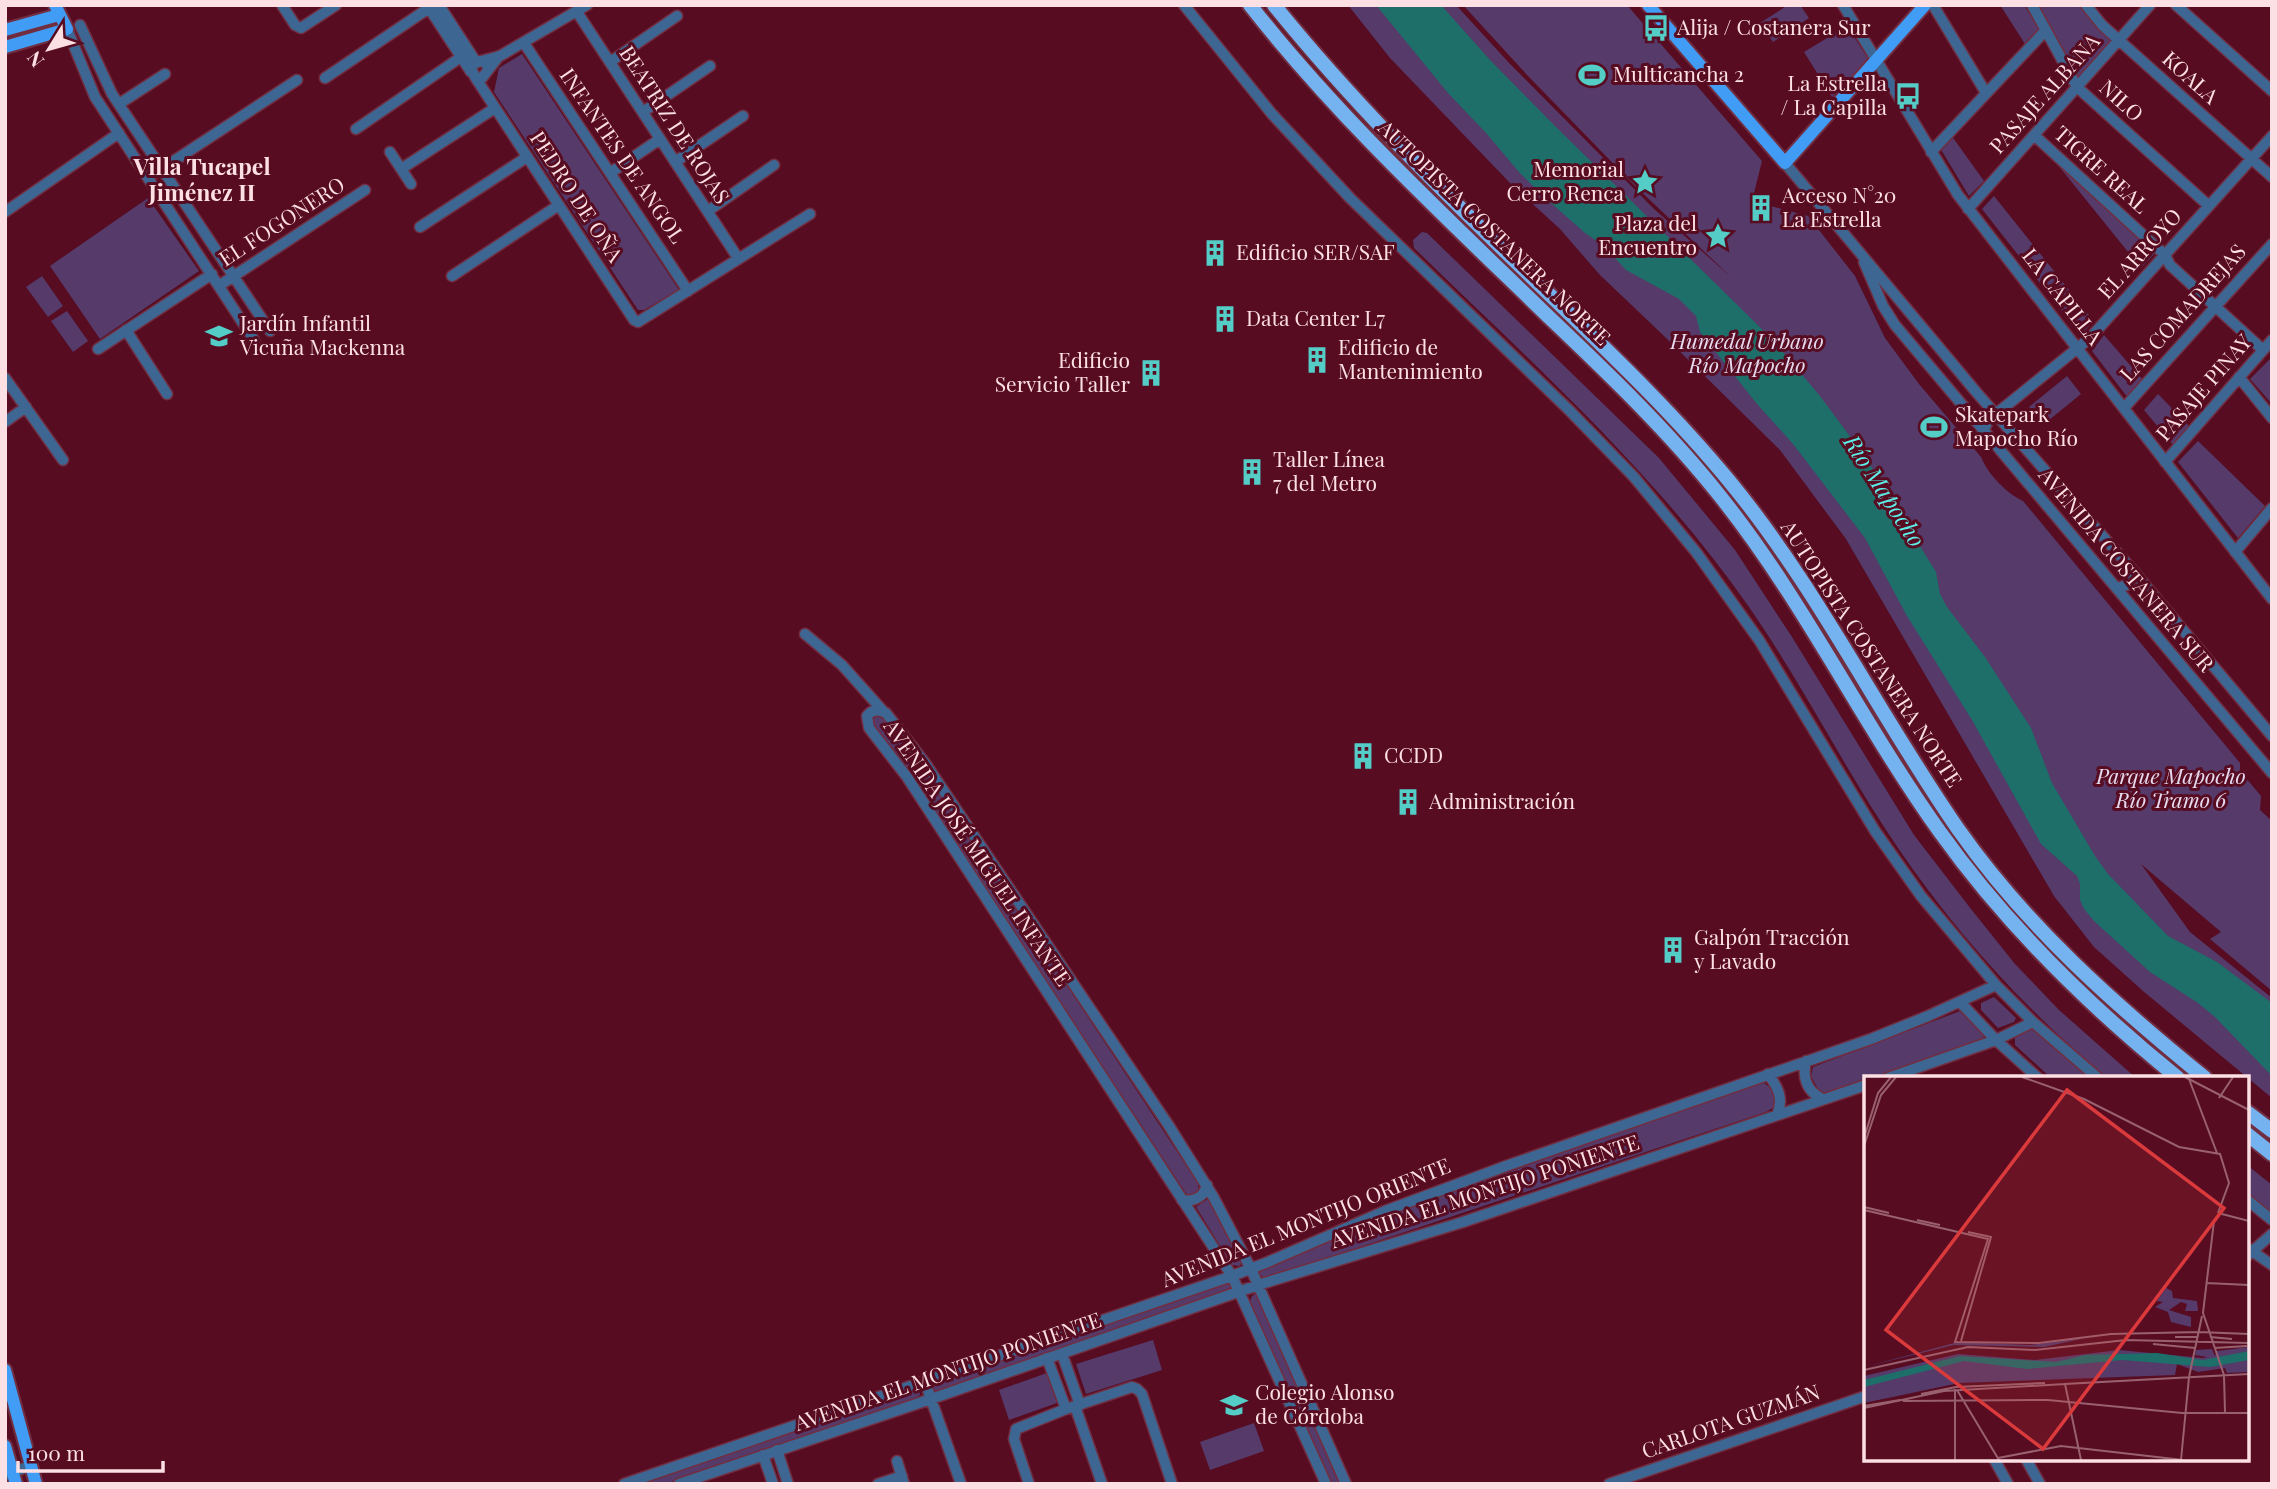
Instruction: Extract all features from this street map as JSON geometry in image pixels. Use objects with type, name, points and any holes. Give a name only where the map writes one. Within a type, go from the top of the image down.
[{"type":"highway","name":"AUTOPISTA COSTANERA NORTE","points":[[1250,5],[1294,60],[1356,127],[1623,388],[1693,464],[1772,565],[1918,799],[1983,889],[2059,973],[2114,1025],[2176,1076]]},
{"type":"highway","name":"AUTOPISTA COSTANERA NORTE","points":[[1273,5],[1375,122],[1633,376],[1706,453],[1760,520],[1810,592],[1913,761],[1988,868],[2066,956],[2143,1027],[2203,1076]]},
{"type":"highway","points":[[2249,1114],[2272,1131]]},
{"type":"highway","points":[[2249,1136],[2272,1154]]},
{"type":"main road","points":[[1785,163],[1926,5]]},
{"type":"main road","name":"AVENIDA COSTANERA SUR","points":[[1653,7],[1785,163]]},
{"type":"main road","points":[[5,30],[57,10],[66,29],[5,47]]},
{"type":"main road","points":[[5,1370],[36,1484]]},
{"type":"main road","points":[[5,1447],[11,1477]]},
{"type":"street","points":[[282,5],[300,28],[336,5]]},
{"type":"street","points":[[500,56],[478,61],[471,68],[480,74],[500,56],[587,5]]},
{"type":"street","points":[[1184,5],[1272,114],[1350,198],[1569,410],[1634,477],[1696,552],[1759,640],[1869,821],[1936,916],[1996,985],[2096,1076]]},
{"type":"street","name":"LA CAPILLA","points":[[1843,5],[1968,209],[2272,599]]},
{"type":"street","points":[[1933,5],[1986,93]]},
{"type":"street","name":"NILO","points":[[2032,5],[2077,87],[2210,206]]},
{"type":"street","name":"KOALA","points":[[2086,5],[2119,40],[2272,177]]},
{"type":"street","name":"PASAJE ALBANA","points":[[1968,209],[2150,5]]},
{"type":"street","points":[[2176,5],[2272,91]]},
{"type":"street","points":[[326,78],[432,6],[478,61]]},
{"type":"street","name":"PEDRO DE OÑA","points":[[432,6],[461,57],[480,74],[484,91],[635,320],[638,322],[688,291]]},
{"type":"street","name":"BEATRIZ DE ROJAS","points":[[577,12],[738,258]]},
{"type":"street","points":[[610,62],[677,16]]},
{"type":"street","points":[[80,24],[107,87],[270,331]]},
{"type":"street","points":[[66,29],[95,97],[254,340]]},
{"type":"street","points":[[1931,152],[2046,30]]},
{"type":"street","name":"INFANTES DE ANGOL","points":[[524,43],[688,291]]},
{"type":"street","points":[[356,130],[461,57]]},
{"type":"street","points":[[643,113],[710,66]]},
{"type":"street","points":[[119,104],[165,74]]},
{"type":"street","points":[[149,178],[297,80]]},
{"type":"street","points":[[401,169],[495,108]]},
{"type":"street","points":[[675,162],[743,116]]},
{"type":"street","points":[[5,212],[119,133]]},
{"type":"street","name":"TIGRE REAL","points":[[2034,135],[2165,255],[2170,265],[2263,350]]},
{"type":"street","name":"EL ARROYO","points":[[1983,432],[1988,421],[2099,329],[2272,136]]},
{"type":"street","points":[[610,173],[660,139]]},
{"type":"street","points":[[390,152],[411,184]]},
{"type":"street","points":[[420,226],[527,156]]},
{"type":"street","name":"AVENIDA COSTANERA SUR","points":[[1785,163],[2272,736]]},
{"type":"street","points":[[708,211],[774,165]]},
{"type":"street","name":"EL FOGONERO","points":[[220,285],[365,190]]},
{"type":"street","points":[[452,276],[559,205]]},
{"type":"street","points":[[688,291],[810,214]]},
{"type":"street","name":"LAS COMADREJAS","points":[[2123,408],[2272,244]]},
{"type":"street","name":"AVENIDA COSTANERA SUR","points":[[1859,252],[1883,306],[1895,325],[2272,773]]},
{"type":"street","points":[[98,349],[212,274]]},
{"type":"street","points":[[126,330],[167,394]]},
{"type":"street","name":"PASAJE PINAY","points":[[2165,462],[2272,340]]},
{"type":"street","points":[[2239,377],[2272,418]]},
{"type":"street","points":[[5,378],[63,460]]},
{"type":"street","points":[[5,422],[26,407]]},
{"type":"street","points":[[2235,552],[2272,508]]},
{"type":"street","points":[[2117,588],[2127,585],[2135,573]]},
{"type":"street","points":[[2136,612],[2143,601],[2154,596]]},
{"type":"street","points":[[805,634],[842,665],[883,711]]},
{"type":"street","name":"AVENIDA JOSÉ MIGUEL INFANTE","points":[[1326,1484],[1232,1276],[907,777],[869,728],[867,719],[874,710],[883,711],[925,763],[1207,1185],[1251,1269],[1346,1484]]},
{"type":"street","name":"AVENIDA EL MONTIJO ORIENTE","points":[[624,1484],[1232,1276],[1385,1210],[1900,1028],[1996,985]]},
{"type":"street","points":[[1960,1002],[2036,1076]]},
{"type":"street","points":[[1894,1076],[1996,1040],[2033,1021]]},
{"type":"street","points":[[1806,1061],[1804,1076],[1807,1085],[1813,1093],[1824,1099]]},
{"type":"street","points":[[1768,1074],[1780,1096],[1777,1115]]},
{"type":"street","name":"AVENIDA EL MONTIJO PONIENTE","points":[[680,1484],[1258,1285],[1463,1222],[1864,1086]]},
{"type":"street","points":[[1182,1200],[1198,1199],[1205,1192],[1207,1185]]},
{"type":"street","points":[[2249,1202],[2272,1220]]},
{"type":"street","points":[[2272,1234],[2249,1252],[2272,1265]]},
{"type":"street","points":[[1062,1353],[1074,1406],[1102,1484]]},
{"type":"street","points":[[1047,1359],[1074,1406]]},
{"type":"street","points":[[925,1382],[961,1484]]},
{"type":"street","points":[[1029,1484],[1014,1439],[1014,1431],[1074,1406],[1132,1387],[1142,1394],[1172,1484]]},
{"type":"street","name":"CARLOTA GUZMÁN","points":[[1609,1484],[1864,1397]]},
{"type":"street","points":[[777,1450],[788,1484]]},
{"type":"street","points":[[763,1455],[773,1484]]},
{"type":"street","points":[[878,1484],[903,1480],[897,1461]]},
{"type":"street","points":[[1995,1461],[2008,1484]]},
{"type":"street","points":[[2027,1461],[2040,1484]]},
{"type":"street","points":[[11,1477],[30,1466]]},
{"type":"green space","points":[[1348,5],[1456,5],[1510,64],[1653,208],[1731,277],[1634,185],[1463,5],[1627,5],[1762,161],[1752,201],[1808,216],[1855,276],[1885,338],[1919,384],[1981,457],[1998,482],[2023,501],[2240,763],[2240,771],[2261,796],[2260,810],[2272,821],[2272,991],[2210,939],[2221,932],[2141,864],[2190,932],[2272,998],[2272,1098],[2094,947],[2054,896],[1846,539],[1780,450],[1600,275],[1560,229],[1510,183],[1390,58]]},
{"type":"green space","points":[[1788,5],[1800,5],[1809,18],[1773,42],[1760,23]]},
{"type":"green space","points":[[2000,5],[2024,5],[2039,29],[2025,44]]},
{"type":"green space","points":[[2037,5],[2082,5],[2116,43],[2079,84]]},
{"type":"green space","points":[[1847,26],[1869,60],[1832,97],[1804,52]]},
{"type":"green space","points":[[522,54],[679,290],[644,310],[638,310],[494,92],[499,68]]},
{"type":"green space","points":[[1951,135],[1984,181],[1969,196],[1940,148]]},
{"type":"green space","points":[[2045,149],[2160,248],[2141,268]]},
{"type":"green space","points":[[1994,196],[2094,321],[2081,335],[1982,209]]},
{"type":"green space","points":[[148,198],[199,271],[100,339],[50,266]]},
{"type":"green space","points":[[1422,232],[1427,233],[1659,458],[1735,550],[1914,835],[2015,964],[2059,1010],[2134,1076],[2105,1076],[2021,999],[1969,941],[1898,848],[1769,637],[1712,557],[1633,464],[1547,376],[1414,248],[1413,240]]},
{"type":"green space","points":[[42,276],[63,306],[48,317],[26,287]]},
{"type":"green space","points":[[67,311],[88,341],[73,352],[51,321]]},
{"type":"green space","points":[[2104,335],[2143,380],[2128,398],[2092,351]]},
{"type":"green space","points":[[2272,357],[2272,404],[2250,379]]},
{"type":"green space","points":[[2067,376],[2081,394],[2043,425],[2029,407]]},
{"type":"green space","points":[[2158,394],[2190,427],[2174,446],[2144,410]]},
{"type":"green space","points":[[2198,441],[2265,506],[2238,538],[2178,462]]},
{"type":"green space","points":[[877,715],[885,720],[918,761],[1198,1183],[1199,1194],[1187,1195],[896,752],[873,724]]},
{"type":"green space","points":[[1994,997],[2016,1018],[2014,1022],[1998,1028],[1981,1010],[1981,1003]]},
{"type":"green space","points":[[1960,1011],[1985,1036],[1980,1041],[1881,1076],[1864,1076],[1864,1082],[1824,1096],[1811,1076],[1813,1067]]},
{"type":"green space","points":[[2034,1028],[2088,1076],[2049,1076],[2015,1045],[2015,1037]]},
{"type":"green space","points":[[1762,1082],[1771,1089],[1776,1103],[1776,1106],[1766,1112],[1264,1279],[1259,1273],[1260,1269],[1371,1221]]},
{"type":"green space","points":[[2249,1167],[2272,1185],[2272,1214],[2249,1196]]},
{"type":"green space","points":[[1209,1198],[1243,1263],[1239,1266],[1232,1265],[1196,1207]]},
{"type":"green space","points":[[1227,1282],[1232,1289],[1221,1294],[940,1390],[933,1388],[935,1382]]},
{"type":"green space","points":[[1255,1294],[1259,1297],[1341,1484],[1331,1484],[1250,1301]]},
{"type":"green space","points":[[1153,1340],[1162,1370],[1086,1394],[1076,1364]]},
{"type":"green space","points":[[1047,1373],[1057,1403],[1009,1420],[999,1390]]},
{"type":"green space","points":[[915,1388],[919,1389],[920,1395],[914,1399],[665,1484],[637,1484]]},
{"type":"green space","points":[[1254,1423],[1264,1451],[1210,1470],[1200,1442]]},
{"type":"water","name":"Río Mapocho","points":[[1376,5],[1441,5],[1555,126],[1771,338],[1820,396],[1866,458],[1936,572],[1940,594],[1947,607],[1985,657],[2031,728],[2052,783],[2108,874],[2168,936],[2217,962],[2272,1003],[2272,1076],[2215,1017],[2150,972],[2084,909],[2077,876],[2041,844],[1972,720],[1907,616],[1865,538],[1793,444],[1757,404],[1700,332],[1696,316],[1679,299],[1626,270],[1604,246],[1543,196],[1448,93]]},
{"type":"place","name":"Alija / Costanera Sur","points":[[1656,28]]},
{"type":"place","name":"Multicancha 2","points":[[1592,75]]},
{"type":"place","name":"La Estrella / La Capilla","points":[[1908,96]]},
{"type":"place","name":"Memorial Cerro Renca","points":[[1645,182]]},
{"type":"place","name":"Acceso N°20 La Estrella","points":[[1761,208]]},
{"type":"place","name":"Plaza del Encuentro","points":[[1718,236]]},
{"type":"place","name":"Edificio SER/SAF","points":[[1215,253]]},
{"type":"place","name":"Data Center L7","points":[[1225,319]]},
{"type":"place","name":"Jardín Infantil Vicuña Mackenna","points":[[219,336]]},
{"type":"place","name":"Edificio de Mantenimiento","points":[[1317,360]]},
{"type":"place","name":"Edificio Servicio Taller","points":[[1151,373]]},
{"type":"place","name":"Skatepark Mapocho Río","points":[[1934,427]]},
{"type":"place","name":"Taller Línea 7 del Metro","points":[[1252,472]]},
{"type":"place","name":"CCDD","points":[[1363,756]]},
{"type":"place","name":"Administración","points":[[1408,802]]},
{"type":"place","name":"Galpón Tracción y Lavado","points":[[1673,950]]},
{"type":"place","name":"Colegio Alonso de Córdoba","points":[[1234,1405]]},
{"type":"district","name":"Villa Tucapel Jiménez II","points":[[202,180]]},
{"type":"park label","name":"Humedal Urbano Río Mapocho","points":[[1747,354]]},
{"type":"park label","name":"Parque Mapocho Río Tramo 6","points":[[2171,789]]}]
